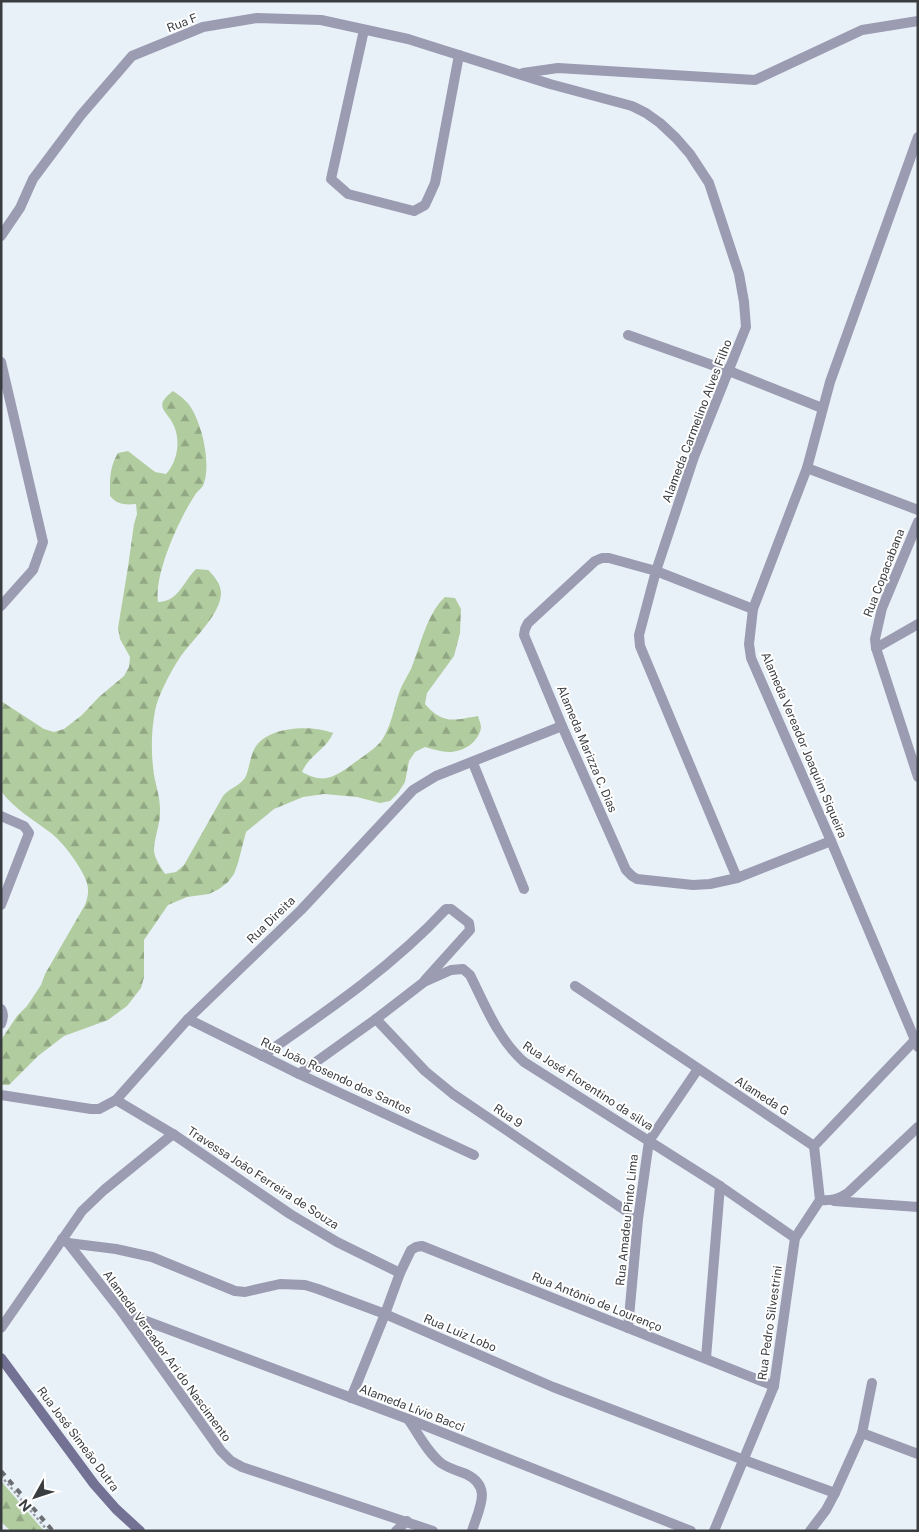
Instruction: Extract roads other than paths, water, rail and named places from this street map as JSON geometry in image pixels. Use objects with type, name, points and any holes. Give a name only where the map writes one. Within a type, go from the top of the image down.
[{"type":"main road","name":"Rua José Simeão Dutra","points":[[1,1358],[94,1484],[116,1509],[140,1531]]},
{"type":"street","name":"Rua F","points":[[1,236],[20,208],[34,179],[81,115],[132,56],[203,27],[257,18],[321,20],[408,39],[519,73]]},
{"type":"street","points":[[519,73],[558,68],[754,80],[862,30],[918,22]]},
{"type":"street","points":[[364,30],[331,179],[348,194],[414,211],[425,205],[435,183],[459,55]]},
{"type":"street","name":"Alameda Carmelino Alves Filho","points":[[519,73],[550,84],[632,106],[660,123],[690,154],[709,183],[739,274],[746,327],[694,457],[656,571],[639,635],[640,646],[737,878]]},
{"type":"street","name":"Alameda Vereador Joaquim Siqueira","points":[[916,1043],[751,658],[749,644],[753,609],[807,468],[822,408],[918,137]]},
{"type":"street","points":[[628,335],[729,371],[822,408]]},
{"type":"street","points":[[1,362],[43,542],[33,570],[1,606]]},
{"type":"street","points":[[807,468],[918,510]]},
{"type":"street","name":"Rua Copacabana","points":[[918,522],[882,608],[875,638],[876,648],[918,778]]},
{"type":"street","name":"Alameda Marizza C. Dias","points":[[656,571],[609,558],[595,561],[528,623],[524,635],[626,870],[637,879],[693,885],[710,884],[737,878]]},
{"type":"street","points":[[656,571],[753,609]]},
{"type":"street","points":[[876,648],[918,624]]},
{"type":"street","name":"Rua Direita","points":[[1,1095],[91,1109],[99,1109],[116,1100],[188,1018],[300,910],[412,790],[436,776],[473,763],[562,726]]},
{"type":"street","points":[[473,763],[524,889]]},
{"type":"street","points":[[1,816],[24,826],[29,833],[1,904]]},
{"type":"street","points":[[737,878],[831,841]]},
{"type":"street","points":[[262,1056],[397,957],[446,909],[451,908],[469,923],[470,930],[424,982]]},
{"type":"street","name":"Rua José Florentino da silva","points":[[300,1074],[424,982],[451,970],[466,971],[470,975],[502,1037],[518,1057],[720,1186],[795,1238]]},
{"type":"street","name":"Alameda G","points":[[575,986],[814,1146]]},
{"type":"street","points":[[1,1009],[3,1020],[1,1024]]},
{"type":"street","name":"Rua João Rosendo dos Santos","points":[[188,1018],[262,1056],[474,1155]]},
{"type":"street","name":"Rua 9","points":[[376,1019],[426,1072],[453,1094],[638,1219]]},
{"type":"street","points":[[916,1043],[814,1146],[820,1200],[918,1207]]},
{"type":"street","name":"Rua Amadeu Pinto Lima","points":[[628,1328],[638,1219],[649,1141],[698,1070]]},
{"type":"street","name":"Travessa João Ferreira de Souza","points":[[116,1100],[173,1134],[290,1214],[337,1242],[400,1273]]},
{"type":"street","points":[[832,1201],[841,1198],[848,1192],[918,1127]]},
{"type":"street","points":[[1,1328],[65,1241],[82,1212],[104,1190],[173,1134]]},
{"type":"street","points":[[706,1358],[720,1186]]},
{"type":"street","name":"Rua Pedro Silvestrini","points":[[714,1531],[774,1386],[795,1238],[820,1200]]},
{"type":"street","name":"Alameda Vereador Ari do Nascimento","points":[[65,1241],[122,1312],[230,1461],[242,1467],[431,1530]]},
{"type":"street","name":"Rua Luiz Lobo","points":[[65,1241],[152,1257],[235,1291],[245,1292],[280,1284],[304,1284],[385,1314],[553,1387],[835,1493]]},
{"type":"street","name":"Rua Antônio de Lourenço","points":[[400,1273],[411,1250],[422,1246],[429,1248],[774,1386]]},
{"type":"street","points":[[351,1398],[400,1273]]},
{"type":"street","name":"Alameda Lívio Bacci","points":[[122,1312],[408,1420],[685,1530]]},
{"type":"street","points":[[810,1531],[826,1510],[862,1433],[872,1383]]},
{"type":"street","points":[[408,1420],[436,1458],[444,1465],[473,1478],[480,1484],[482,1495],[472,1531]]},
{"type":"street","points":[[862,1433],[918,1454]]},
{"type":"street","points":[[396,1531],[407,1521]]},
{"type":"railway","points":[[1,1471],[53,1531]]}]
